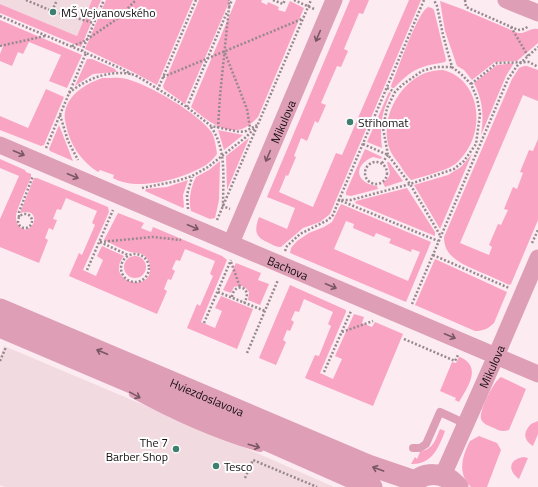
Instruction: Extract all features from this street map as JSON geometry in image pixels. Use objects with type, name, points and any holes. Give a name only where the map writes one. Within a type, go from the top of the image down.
[{"type":"street","name":"Mikulova","points":[[231,250],[243,214],[334,0]]},
{"type":"street","points":[[506,0],[534,19]]},
{"type":"street","name":"Bachova","points":[[0,145],[39,161],[231,250],[406,318],[538,374]]},
{"type":"street","name":"Mikulova","points":[[450,481],[466,424],[537,262]]},
{"type":"street","name":"Hviezdoslavova","points":[[0,309],[412,484],[428,475],[450,481]]},
{"type":"street","name":"Hviezdoslavova","points":[[0,327],[372,487]]},
{"type":"lane","points":[[413,448],[420,448],[426,444],[437,411],[466,424]]},
{"type":"path","points":[[26,0],[52,11],[94,23]]},
{"type":"path","points":[[52,11],[57,0]]},
{"type":"path","points":[[82,51],[104,0]]},
{"type":"path","points":[[72,47],[88,39],[116,19],[136,0]]},
{"type":"path","points":[[158,89],[196,0]]},
{"type":"path","points":[[218,128],[229,8],[228,0]]},
{"type":"path","points":[[187,107],[232,0]]},
{"type":"path","points":[[273,0],[283,4],[285,0]]},
{"type":"path","points":[[294,0],[308,6]]},
{"type":"path","points":[[215,224],[311,0]]},
{"type":"path","points":[[283,253],[287,246],[300,234],[328,220],[333,215],[424,0]]},
{"type":"path","points":[[339,200],[351,200],[382,190],[410,184],[454,169],[464,161],[478,145],[480,114],[477,98],[471,84],[452,67],[434,0]]},
{"type":"path","points":[[465,0],[466,7],[511,27],[522,30],[534,19]]},
{"type":"path","points":[[0,16],[120,68],[187,107],[211,126],[215,132],[222,156],[223,206]]},
{"type":"path","points":[[163,77],[303,19]]},
{"type":"path","points":[[511,27],[528,56]]},
{"type":"path","points":[[0,46],[46,36]]},
{"type":"path","points":[[406,318],[478,145],[508,79],[512,72],[538,47]]},
{"type":"path","points":[[224,52],[247,109],[250,128]]},
{"type":"path","points":[[19,217],[27,214],[32,218],[32,224],[27,227],[21,226],[19,223],[19,217],[19,212],[39,161],[86,53]]},
{"type":"path","points":[[471,84],[497,63],[529,62],[538,66]]},
{"type":"path","points":[[441,236],[410,184],[388,155],[383,128],[387,108],[395,92],[408,79],[422,71],[436,67],[452,67]]},
{"type":"path","points":[[69,93],[82,84],[97,77],[116,74],[131,74]]},
{"type":"path","points":[[387,88],[395,92]]},
{"type":"path","points":[[60,114],[68,141],[80,163]]},
{"type":"path","points":[[211,126],[240,132],[257,125]]},
{"type":"path","points":[[138,188],[176,181],[192,176],[208,167],[246,137],[257,125]]},
{"type":"path","points":[[363,144],[388,155]]},
{"type":"path","points":[[382,163],[388,155]]},
{"type":"path","points":[[374,162],[382,163],[386,168],[386,178],[380,183],[368,181],[365,172],[366,167],[374,162]]},
{"type":"path","points":[[188,212],[187,195],[192,176]]},
{"type":"path","points":[[380,183],[382,190]]},
{"type":"path","points":[[339,200],[438,241]]},
{"type":"path","points":[[87,270],[115,206]]},
{"type":"path","points":[[223,206],[243,214]]},
{"type":"path","points":[[100,242],[153,237],[188,240]]},
{"type":"path","points":[[100,242],[129,255],[141,255],[148,264],[146,276],[141,280],[135,282],[129,280],[121,271],[121,265],[124,259],[129,255]]},
{"type":"path","points":[[204,323],[230,262],[231,250]]},
{"type":"path","points":[[433,255],[513,290]]},
{"type":"path","points":[[230,262],[240,288],[244,289],[247,293],[247,298],[244,303]]},
{"type":"path","points":[[248,353],[278,280]]},
{"type":"path","points":[[232,298],[232,293],[235,289],[240,288]]},
{"type":"path","points":[[218,292],[265,312]]},
{"type":"path","points":[[324,372],[352,309]]},
{"type":"path","points":[[341,332],[365,324]]},
{"type":"path","points":[[404,340],[455,361],[459,352]]},
{"type":"path","points":[[245,478],[253,460],[317,487]]},
{"type":"shaded area","name":"MŠ Vejvanovského","points":[[0,0],[92,0],[77,36],[0,4]]},
{"type":"shaded area","points":[[92,0],[101,0],[81,47],[0,13],[0,4],[77,36]]},
{"type":"shaded area","points":[[106,0],[193,0],[157,85],[85,49]]},
{"type":"shaded area","points":[[199,0],[230,0],[185,104],[164,89],[163,86]]},
{"type":"shaded area","points":[[236,0],[262,0],[261,2],[267,5],[268,2],[279,7],[278,10],[285,12],[290,1],[304,8],[258,117],[246,127],[239,130],[231,130],[209,121],[191,107]]},
{"type":"shaded area","points":[[350,0],[369,0],[363,14],[359,13],[344,49],[348,51],[341,67],[337,66],[321,103],[326,105],[318,123],[315,121],[307,141],[301,138],[294,156],[296,157],[279,192],[313,207],[336,153],[342,155],[409,0],[421,0],[330,214],[320,222],[303,228],[281,247],[276,246],[264,241],[258,236],[256,230],[257,222],[259,217],[287,229],[295,208],[267,197]]},
{"type":"shaded area","points":[[440,1],[518,33],[538,29],[538,43],[517,61],[495,62],[472,80],[464,70],[457,66],[445,31]]},
{"type":"shaded area","points":[[428,7],[434,10],[446,60],[445,62],[428,65],[417,69],[394,88],[392,88],[391,86],[402,56],[413,31],[423,12]]},
{"type":"shaded area","points":[[0,20],[82,55],[67,88],[49,81],[61,55],[29,42],[23,54],[18,52],[12,66],[0,61],[0,54],[3,46],[0,44]]},
{"type":"shaded area","points":[[87,59],[92,59],[115,69],[117,72],[93,74],[75,86]]},
{"type":"shaded area","points":[[514,63],[506,76],[481,135],[482,109],[474,83],[497,65]]},
{"type":"shaded area","points":[[524,66],[538,70],[538,101],[523,95],[460,243],[489,255],[492,247],[489,245],[498,224],[501,225],[508,210],[504,209],[513,187],[517,189],[523,173],[520,172],[529,150],[533,151],[538,139],[538,220],[511,284],[509,285],[461,263],[447,250],[444,237],[512,79],[519,68]]},
{"type":"shaded area","points":[[443,70],[455,75],[465,83],[472,94],[476,106],[477,119],[475,132],[470,145],[463,156],[455,164],[438,172],[411,180],[394,158],[390,150],[387,139],[389,116],[393,105],[406,86],[425,73]]},
{"type":"shaded area","points":[[102,78],[121,78],[136,82],[148,87],[186,109],[206,125],[212,133],[215,140],[217,154],[207,164],[185,175],[147,184],[123,182],[113,178],[114,175],[100,170],[98,172],[81,158],[73,146],[65,122],[65,112],[67,105],[74,94],[84,86]]},
{"type":"shaded area","points":[[46,89],[64,97],[44,145],[41,146],[0,130],[0,116],[28,128]]},
{"type":"shaded area","points":[[389,92],[391,93],[385,107],[382,120],[382,148],[367,142]]},
{"type":"shaded area","points":[[59,125],[73,161],[50,151],[49,149]]},
{"type":"shaded area","points":[[218,130],[243,135],[224,150]]},
{"type":"shaded area","points":[[249,138],[227,190],[226,156]]},
{"type":"shaded area","points":[[365,149],[382,157],[381,159],[373,157],[367,160],[362,164],[359,173],[364,181],[377,186],[378,189],[351,196],[346,195],[346,192]]},
{"type":"shaded area","points":[[472,154],[440,229],[414,185],[448,175],[461,167]]},
{"type":"shaded area","points":[[0,159],[31,174],[16,217],[16,221],[19,226],[24,229],[28,229],[34,222],[32,214],[28,212],[20,213],[34,178],[108,207],[109,212],[83,270],[96,276],[103,260],[97,256],[102,246],[124,256],[119,265],[120,272],[124,278],[130,281],[138,282],[144,281],[149,276],[150,267],[147,258],[144,255],[127,251],[104,240],[118,213],[144,223],[141,228],[151,232],[153,227],[222,256],[227,260],[201,322],[215,328],[222,311],[215,308],[221,296],[253,309],[237,349],[187,328],[197,304],[200,306],[213,276],[210,274],[215,261],[185,249],[180,261],[176,260],[172,269],[175,271],[171,280],[168,279],[164,289],[167,291],[157,314],[69,276],[79,253],[82,255],[95,225],[92,223],[97,211],[66,198],[61,210],[57,209],[53,219],[57,220],[53,230],[49,228],[45,238],[48,240],[39,263],[0,247],[0,219],[19,176],[0,168]]},
{"type":"shaded area","points":[[220,161],[219,200],[215,218],[210,219],[191,211],[190,194],[196,177],[209,170]]},
{"type":"shaded area","points":[[387,162],[389,162],[403,181],[385,187],[383,183],[390,175]]},
{"type":"shaded area","points":[[188,180],[183,195],[183,208],[145,191],[146,189],[167,187]]},
{"type":"shaded area","points":[[407,188],[435,232],[435,236],[355,203],[356,201]]},
{"type":"shaded area","points":[[341,204],[431,242],[406,302],[290,253],[291,248],[297,241],[309,233],[332,222]],"holes":[[[346,221],[354,224],[353,228],[374,237],[376,233],[391,239],[389,243],[411,252],[412,249],[420,252],[408,281],[334,249]]]},
{"type":"shaded area","points":[[131,256],[139,256],[146,263],[146,271],[139,278],[131,278],[124,271],[124,263]]},
{"type":"shaded area","points":[[435,259],[507,292],[492,325],[480,331],[475,331],[415,305]]},
{"type":"shaded area","points":[[236,263],[261,273],[258,280],[269,284],[260,305],[248,300],[249,292],[243,286],[234,287],[231,293],[223,290]]},
{"type":"shaded area","points":[[290,285],[346,310],[320,373],[333,379],[342,359],[335,356],[354,314],[364,317],[362,323],[372,327],[375,322],[403,334],[373,406],[305,378],[315,355],[319,356],[331,326],[328,324],[333,312],[304,299],[299,312],[295,311],[291,320],[294,322],[290,331],[287,330],[283,340],[286,342],[276,365],[259,358]]},
{"type":"shaded area","points":[[4,346],[334,487],[5,487],[0,485],[0,356]]},
{"type":"shaded area","points":[[459,357],[467,361],[471,366],[472,372],[469,384],[459,402],[455,400],[456,398],[440,391],[452,362],[456,363]]},
{"type":"shaded area","points":[[501,377],[526,389],[509,430],[505,431],[488,426],[481,419],[482,410],[487,397]]},
{"type":"shaded area","points":[[538,421],[538,434],[533,446],[527,441],[525,433],[531,424]]},
{"type":"shaded area","points":[[440,429],[445,431],[434,454],[424,462],[411,464],[415,457],[417,459],[420,452],[433,444]]},
{"type":"shaded area","points":[[479,436],[497,443],[501,450],[487,487],[471,487],[464,476],[462,465],[470,441]]},
{"type":"shaded area","points":[[524,457],[528,458],[519,479],[515,476],[511,469],[511,465],[515,460]]},
{"type":"place","name":"MŠ Vejvanovského","points":[[53,12]]},
{"type":"place","name":"Střihomat","points":[[350,122]]},
{"type":"place","name":"The 7 Barber Shop","points":[[176,449]]},
{"type":"place","name":"Tesco","points":[[216,466]]}]
